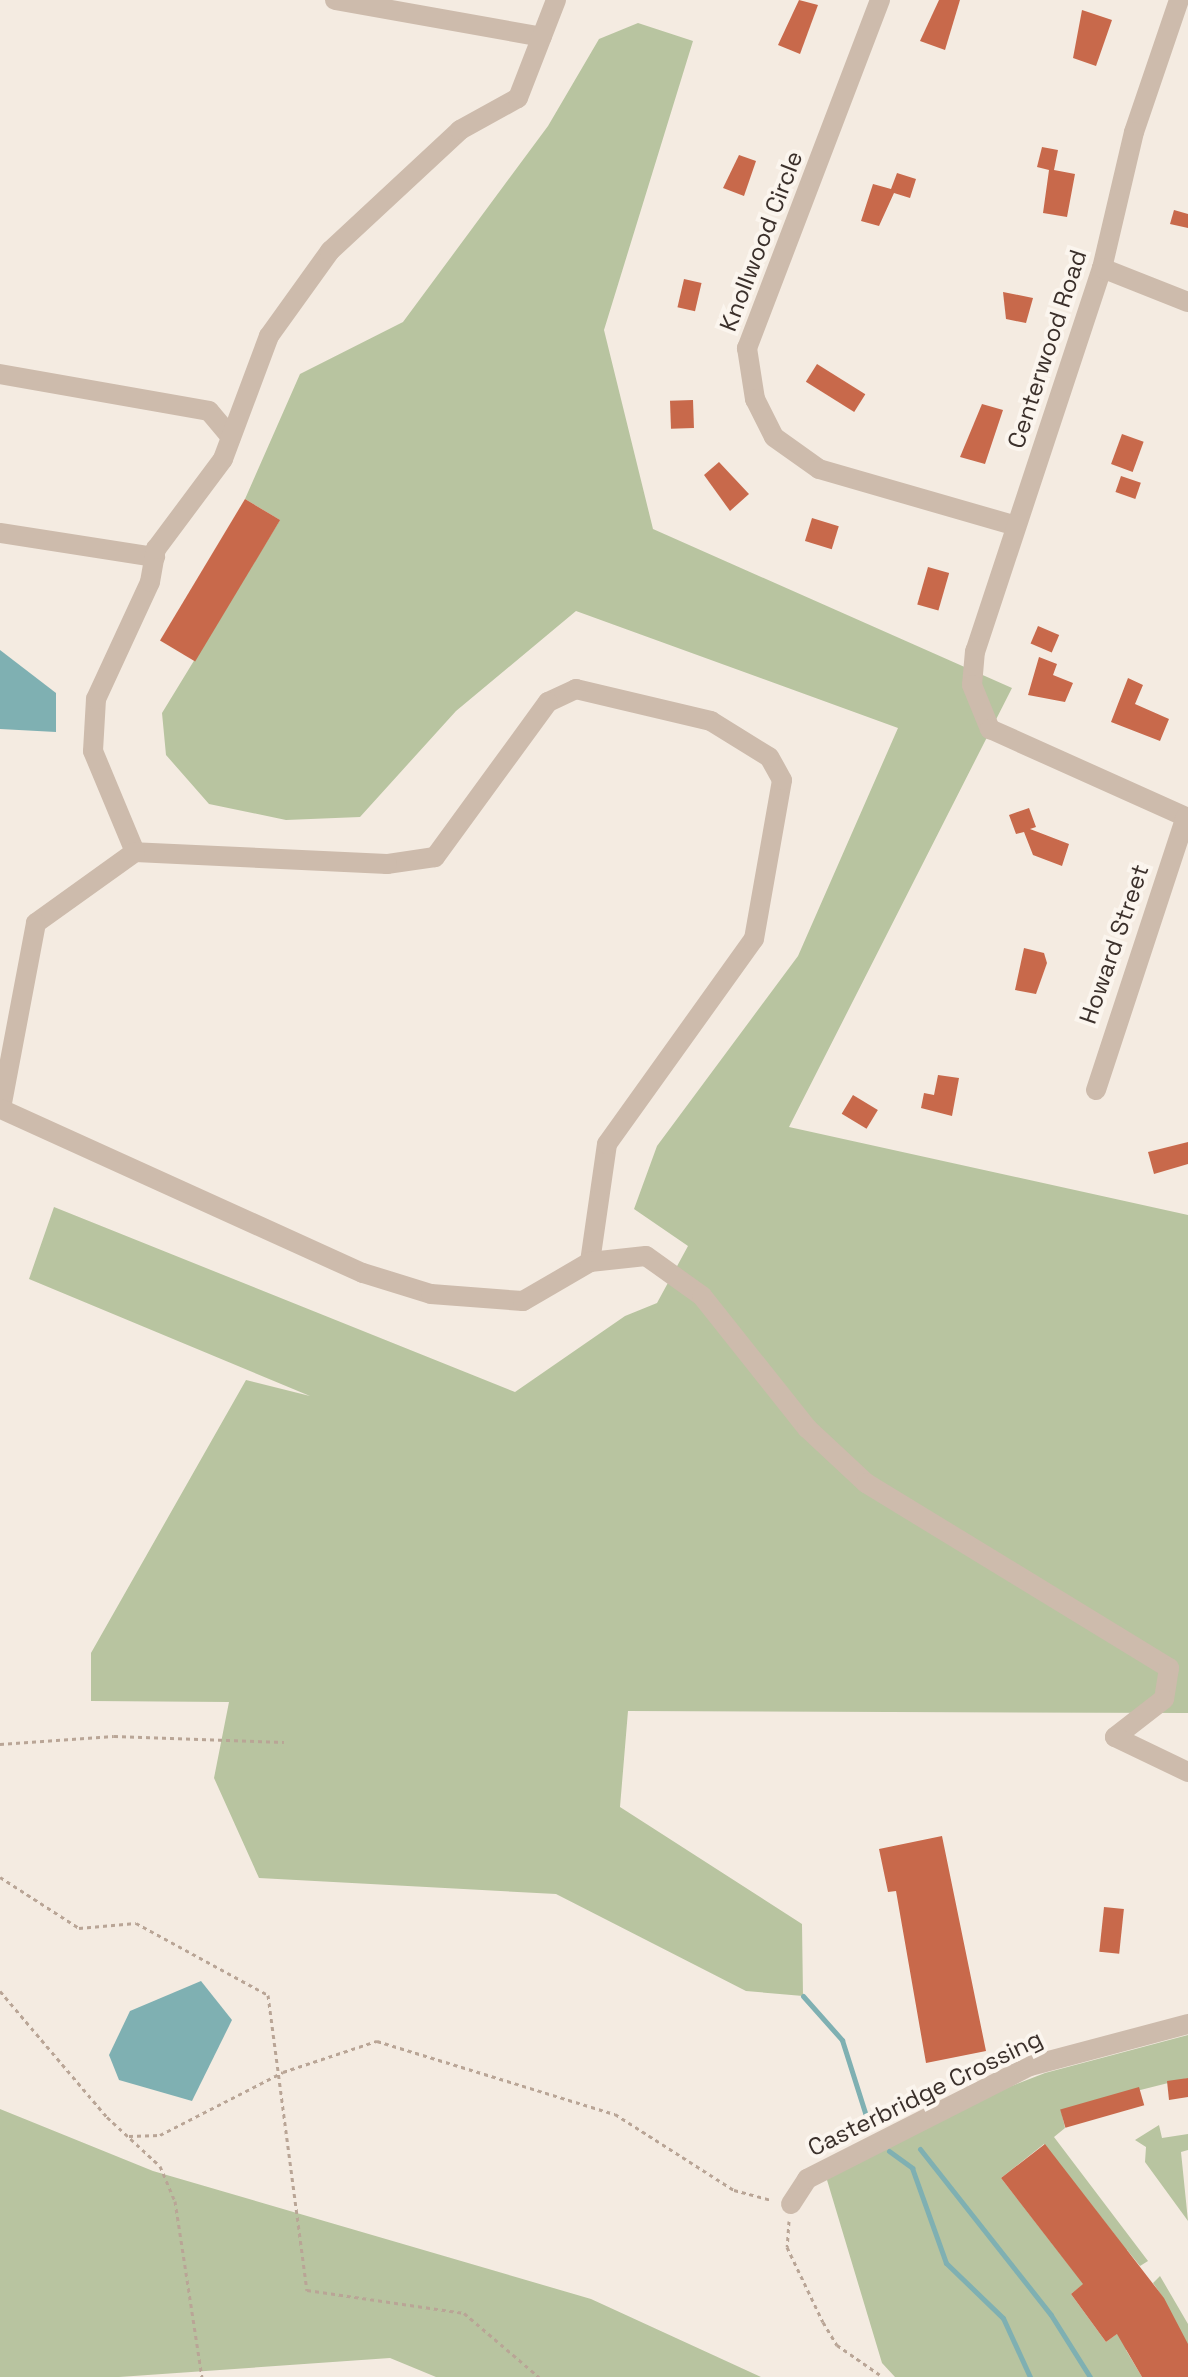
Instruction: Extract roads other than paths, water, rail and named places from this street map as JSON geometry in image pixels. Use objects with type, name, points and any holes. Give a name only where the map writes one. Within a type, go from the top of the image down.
[{"type":"street","points":[[335,0],[542,37]]},
{"type":"street","points":[[135,852],[93,751],[96,699],[155,557],[231,437],[269,336],[330,251],[460,130],[518,98],[556,0]]},
{"type":"street","name":"Knollwood Circle","points":[[880,0],[747,348],[755,399],[774,437],[819,469],[1016,526]]},
{"type":"street","name":"Centerwood Road","points":[[1179,0],[1134,132],[1102,268],[975,651],[972,685],[980,713],[1007,739],[1187,818]]},
{"type":"street","points":[[1102,268],[1188,302]]},
{"type":"street","points":[[0,374],[209,411],[231,437]]},
{"type":"street","points":[[0,533],[155,557]]},
{"type":"street","points":[[590,1262],[607,1144],[754,939],[782,780],[769,757],[711,721],[576,689],[548,702],[435,857],[387,864],[135,852],[36,923],[1,1109],[363,1273],[431,1294],[523,1301],[590,1262],[646,1256],[702,1296],[807,1428],[866,1483],[1169,1668],[1164,1699],[1115,1737],[1188,1772]]},
{"type":"street","name":"Howard Street","points":[[1096,1090],[1187,818]]},
{"type":"street","name":"Casterbridge Crossing","points":[[791,2204],[807,2179],[1030,2066],[1188,2024]]},
{"type":"water","points":[[0,650],[56,693],[56,732],[0,729]]},
{"type":"water","points":[[201,1981],[232,2020],[192,2101],[119,2080],[109,2055],[130,2011]]},
{"type":"waterway","points":[[803,1996],[842,2040],[868,2122]]},
{"type":"waterway","points":[[920,2149],[1051,2315],[1090,2377]]},
{"type":"waterway","points":[[889,2151],[912,2168],[946,2263],[1003,2318],[1030,2377]]}]
